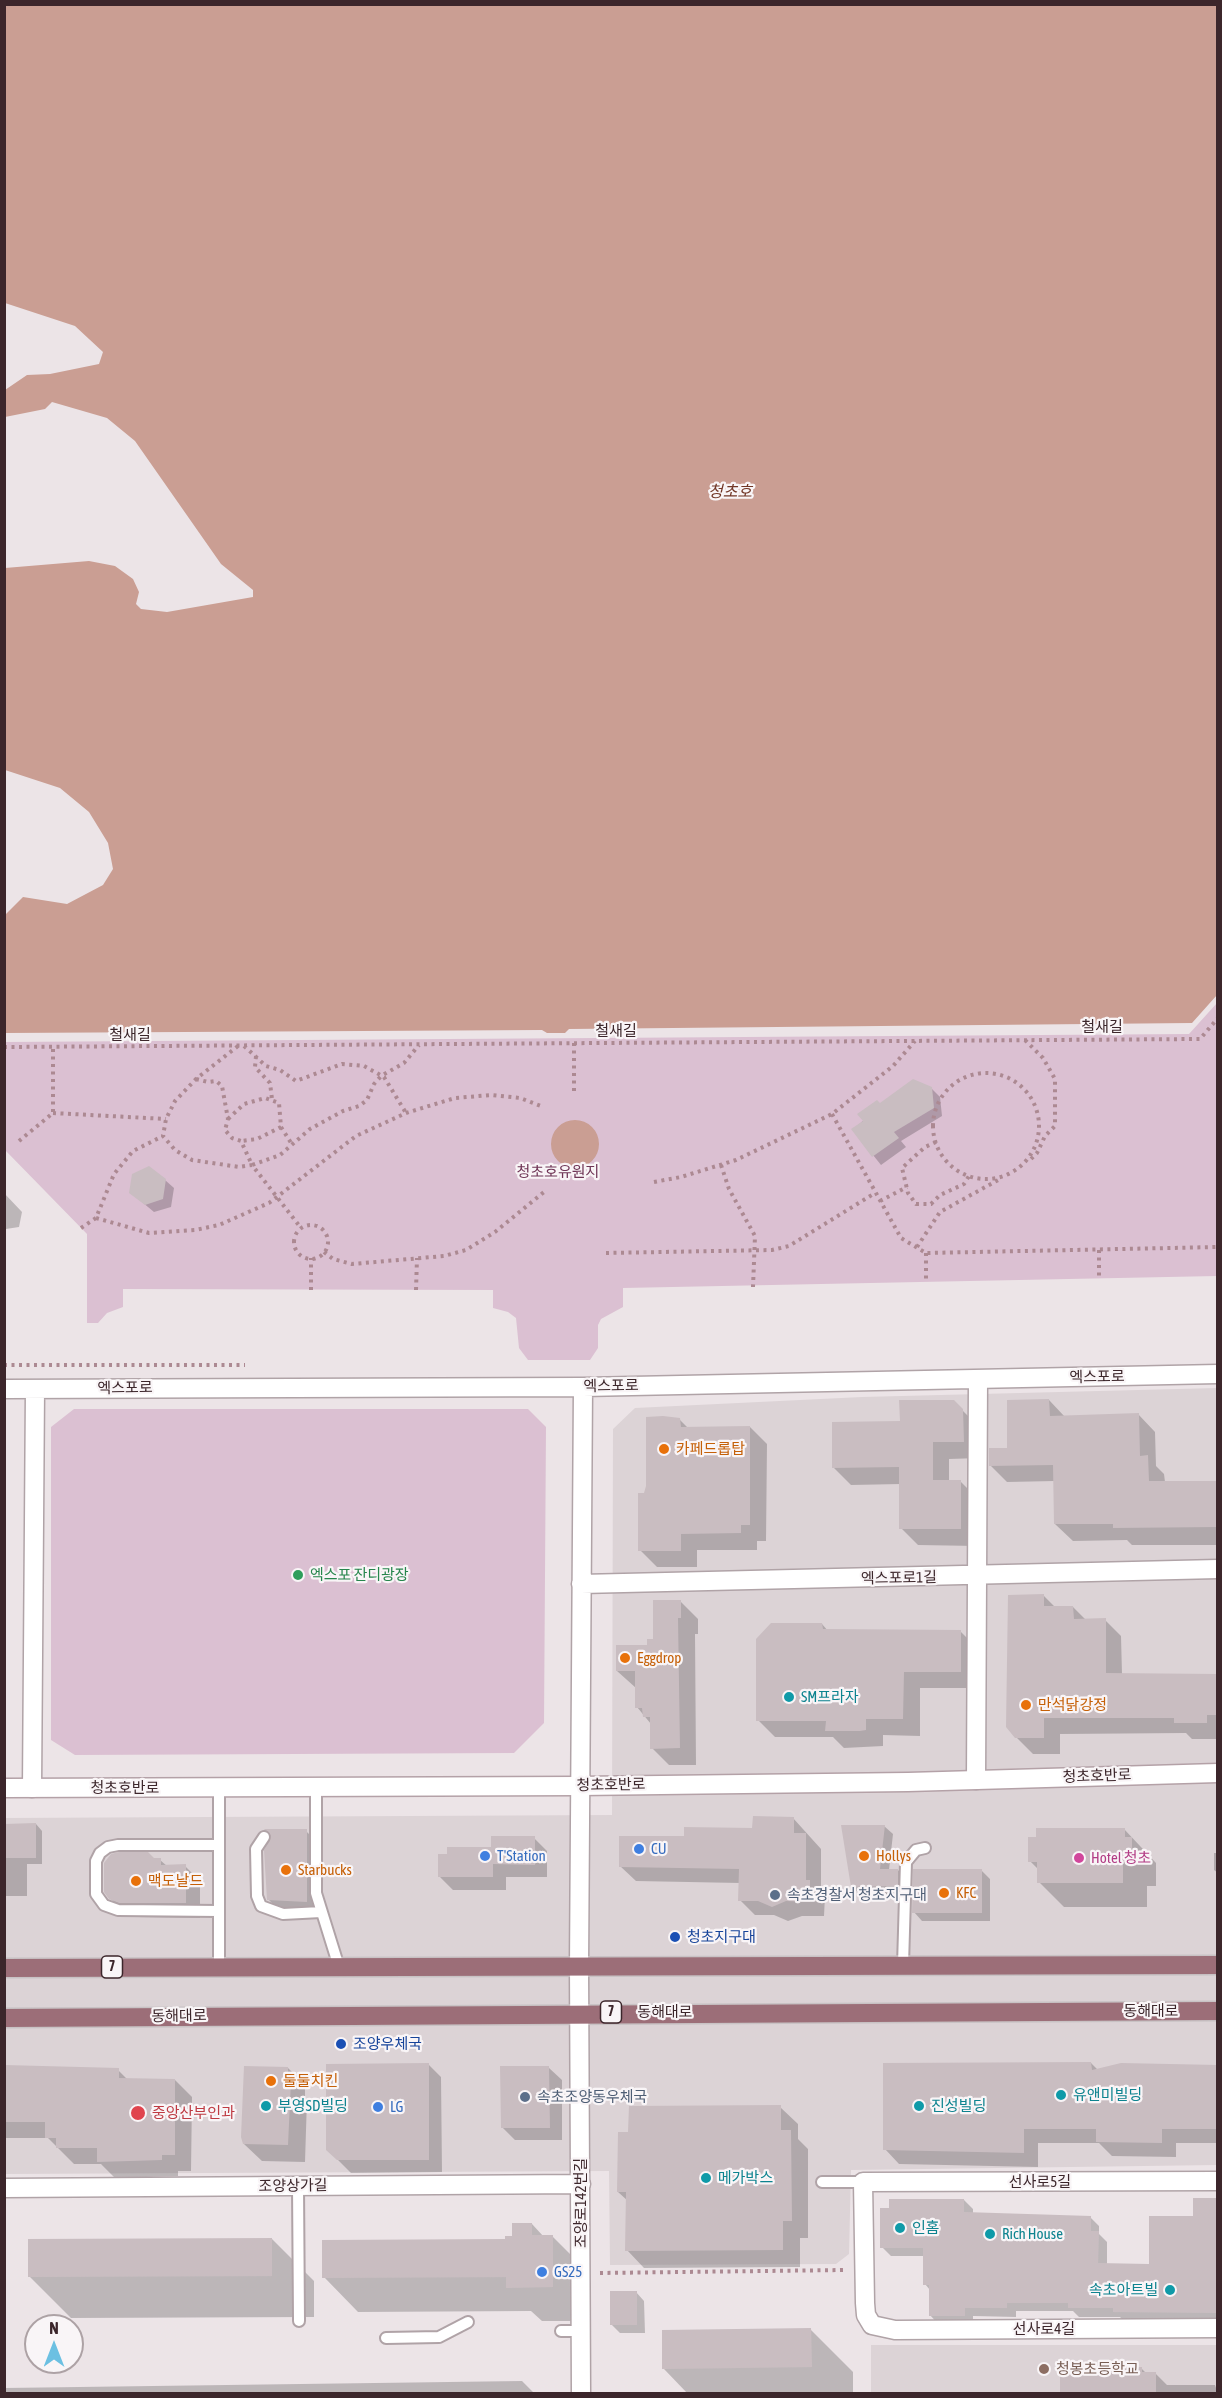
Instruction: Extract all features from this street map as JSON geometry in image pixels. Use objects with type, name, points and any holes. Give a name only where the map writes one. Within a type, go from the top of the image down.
[{"type":"main road","name":"7","points":[[4,1968],[1218,1965]]},
{"type":"main road","name":"동해대로","points":[[4,2018],[579,2012],[1218,2011]]},
{"type":"street","name":"엑스포로","points":[[4,1389],[583,1387],[1218,1374]]},
{"type":"street","points":[[976,1780],[978,1380]]},
{"type":"street","name":"조양로142번길","points":[[580,2394],[579,1786],[583,1387]]},
{"type":"street","points":[[32,1788],[35,1389]]},
{"type":"street","name":"엑스포로1길","points":[[581,1584],[1218,1569]]},
{"type":"street","name":"청초호반로","points":[[4,1788],[579,1786],[976,1780],[1218,1773]]},
{"type":"street","name":"선사로5길","points":[[863,2182],[1218,2181]]},
{"type":"street","points":[[863,2182],[864,2270]]},
{"type":"street","name":"조양상가길","points":[[4,2188],[581,2184]]},
{"type":"street","name":"선사로4길","points":[[864,2270],[866,2315],[872,2325],[895,2330],[1218,2328]]},
{"type":"lane","points":[[316,1787],[316,1893],[339,1967]]},
{"type":"lane","points":[[219,1788],[219,1967]]},
{"type":"lane","points":[[264,1837],[256,1849],[257,1896],[261,1906],[283,1914],[321,1912]]},
{"type":"lane","points":[[307,1838],[316,1853]]},
{"type":"lane","points":[[218,1845],[118,1845],[108,1847],[100,1853],[96,1861],[96,1894],[104,1905],[118,1910],[219,1911]]},
{"type":"lane","points":[[903,1965],[906,1862],[916,1850],[925,1848]]},
{"type":"lane","points":[[822,2182],[863,2182]]},
{"type":"lane","points":[[298,2186],[299,2321]]},
{"type":"lane","points":[[386,2338],[439,2337],[468,2322]]},
{"type":"lane","points":[[561,2331],[581,2331]]},
{"type":"path","name":"철새길","points":[[4,1047],[1200,1039],[1218,1018]]},
{"type":"path","points":[[917,1247],[940,1212],[1015,1171],[1037,1154],[1045,1136],[1055,1126],[1055,1079],[1043,1058],[1025,1040]]},
{"type":"path","points":[[654,1182],[721,1165],[832,1114],[893,1066],[916,1041]]},
{"type":"path","points":[[574,1044],[574,1092]]},
{"type":"path","points":[[238,1046],[196,1079],[175,1101],[166,1119],[164,1136],[175,1150],[192,1160],[215,1164],[252,1165],[269,1161],[292,1146],[310,1129],[367,1100],[374,1084],[381,1076],[410,1058],[419,1045]]},
{"type":"path","points":[[244,1046],[266,1066],[296,1081],[342,1064],[364,1066],[381,1076],[406,1113]]},
{"type":"path","points":[[53,1047],[53,1113]]},
{"type":"path","points":[[256,1056],[255,1067],[270,1083],[272,1099]]},
{"type":"path","points":[[981,1074],[999,1075],[1015,1082],[1028,1094],[1037,1109],[1040,1127],[1037,1144],[1028,1160],[1015,1171],[999,1178],[982,1179],[969,1176],[950,1165],[936,1142],[934,1118],[939,1102],[950,1088],[964,1078],[981,1074]]},
{"type":"path","points":[[196,1079],[216,1081],[222,1086],[228,1119],[225,1130],[232,1138],[241,1141],[257,1139],[281,1127]]},
{"type":"path","points":[[96,1218],[149,1233],[195,1230],[242,1217],[277,1196],[356,1136],[406,1113],[455,1098],[492,1095],[519,1098],[541,1106]]},
{"type":"path","points":[[228,1119],[244,1104],[265,1098],[272,1099],[279,1103],[282,1109],[281,1127],[292,1146]]},
{"type":"path","points":[[19,1141],[53,1113],[166,1119]]},
{"type":"path","points":[[832,1114],[879,1201],[902,1238],[926,1253],[1218,1247]]},
{"type":"path","points":[[81,1228],[96,1218],[114,1174],[133,1151],[164,1136]]},
{"type":"path","points":[[241,1141],[252,1165],[301,1228]]},
{"type":"path","points":[[936,1142],[921,1150],[902,1168],[907,1187],[916,1204],[932,1204],[940,1195],[964,1184],[969,1176]]},
{"type":"path","points":[[721,1165],[729,1189],[755,1236],[753,1287]]},
{"type":"path","points":[[879,1201],[907,1187]]},
{"type":"path","points":[[324,1252],[333,1259],[352,1264],[444,1256],[466,1250],[495,1232],[544,1192]]},
{"type":"path","points":[[606,1254],[753,1252],[789,1246],[875,1193]]},
{"type":"path","points":[[312,1225],[322,1229],[328,1238],[324,1252],[311,1258],[302,1256],[295,1247],[295,1236],[301,1228],[312,1225]]},
{"type":"path","points":[[1099,1250],[1099,1279]]},
{"type":"path","points":[[926,1253],[926,1283]]},
{"type":"path","points":[[310,1290],[311,1258]]},
{"type":"path","points":[[416,1290],[417,1258]]},
{"type":"path","points":[[4,1365],[247,1365]]},
{"type":"path","points":[[596,2273],[864,2270]]},
{"type":"shaded area","points":[[1217,1388],[1217,2165],[851,2170],[849,2254],[836,2264],[610,2265],[609,2171],[5,2174],[4,1818],[612,1815],[613,1429],[635,1408],[862,1397]]},
{"type":"shaded area","name":"청봉초등학교","points":[[871,2345],[1217,2345],[1217,2393],[871,2393]]},
{"type":"green space","name":"청초호유원지","points":[[1217,1003],[1217,1276],[623,1288],[623,1307],[601,1319],[598,1325],[598,1348],[590,1360],[528,1360],[519,1348],[516,1318],[508,1312],[493,1308],[493,1290],[123,1289],[123,1307],[107,1313],[98,1323],[87,1323],[87,1234],[5,1150],[4,1042],[1189,1034]]},
{"type":"green space","name":"엑스포 잔디광장","points":[[74,1409],[528,1409],[546,1427],[544,1723],[514,1753],[75,1755],[51,1740],[51,1427]]},
{"type":"water","name":"청초호","points":[[5,4],[1217,5],[1217,995],[1192,1023],[569,1029],[565,1033],[547,1033],[542,1030],[5,1033],[5,915],[23,897],[67,904],[103,885],[113,869],[108,843],[89,812],[60,788],[5,770],[5,568],[89,561],[115,566],[133,579],[139,592],[136,604],[141,609],[167,612],[253,597],[253,590],[221,564],[135,441],[107,418],[52,402],[45,409],[5,417],[5,390],[27,375],[50,374],[99,364],[103,352],[75,326],[5,303]]},
{"type":"water","points":[[570,1120],[580,1120],[592,1127],[599,1139],[599,1149],[592,1161],[580,1168],[570,1168],[555,1157],[551,1149],[551,1139],[562,1124]]},
{"type":"building","points":[[913,1079],[932,1087],[934,1108],[894,1132],[899,1138],[872,1157],[851,1129],[863,1121],[857,1114],[877,1100],[880,1103]]},
{"type":"building","points":[[149,1166],[166,1179],[163,1199],[145,1205],[129,1193],[132,1174]]},
{"type":"building","points":[[1049,1399],[1050,1416],[1139,1413],[1140,1456],[1148,1455],[1149,1481],[1218,1481],[1218,1527],[1113,1528],[1113,1524],[1054,1524],[1053,1465],[989,1466],[989,1448],[1007,1448],[1007,1400]]},
{"type":"building","points":[[899,1400],[954,1400],[963,1409],[964,1442],[933,1442],[933,1480],[961,1480],[961,1529],[899,1529],[899,1467],[832,1468],[832,1422],[900,1421]]},
{"type":"building","points":[[646,1417],[680,1418],[681,1427],[750,1426],[750,1525],[741,1525],[741,1533],[681,1534],[681,1551],[638,1551],[638,1493],[644,1493],[646,1486]]},
{"type":"building","points":[[1044,1594],[1044,1606],[1073,1606],[1074,1619],[1106,1618],[1106,1673],[1218,1674],[1218,1715],[1207,1715],[1207,1723],[1174,1723],[1174,1718],[1044,1718],[1044,1738],[1015,1738],[1006,1727],[1008,1595]]},
{"type":"building","points":[[653,1600],[681,1600],[681,1618],[678,1618],[680,1748],[650,1749],[650,1717],[643,1717],[642,1708],[635,1708],[635,1671],[616,1671],[616,1645],[647,1645],[647,1639],[653,1639]]},
{"type":"building","points":[[771,1623],[822,1623],[823,1629],[961,1630],[961,1672],[904,1672],[903,1719],[866,1719],[866,1730],[825,1731],[826,1721],[756,1721],[756,1639]]},
{"type":"building","points":[[753,1816],[794,1817],[794,1833],[806,1833],[806,1880],[810,1880],[810,1902],[786,1901],[772,1907],[758,1901],[738,1901],[739,1869],[619,1867],[619,1836],[684,1836],[684,1827],[752,1828]]},
{"type":"building","points":[[36,1823],[36,1858],[4,1858],[4,1824]]},
{"type":"building","points":[[841,1825],[885,1825],[880,1869],[898,1869],[898,1886],[851,1887]]},
{"type":"building","points":[[1036,1828],[1125,1828],[1125,1837],[1132,1837],[1132,1862],[1123,1862],[1123,1883],[1037,1883],[1037,1862],[1028,1862],[1028,1837],[1036,1837]]},
{"type":"building","name":"Starbucks","points":[[264,1829],[307,1829],[307,1902],[267,1900],[264,1850],[271,1837]]},
{"type":"building","points":[[491,1836],[535,1836],[535,1865],[493,1864],[493,1877],[438,1877],[438,1854],[447,1854],[447,1847],[491,1847]]},
{"type":"building","points":[[148,1852],[154,1858],[161,1858],[161,1865],[186,1864],[186,1903],[119,1903],[109,1899],[104,1892],[104,1863],[111,1854]]},
{"type":"building","points":[[913,1869],[982,1869],[982,1913],[912,1913]]},
{"type":"building","points":[[1091,2062],[1092,2070],[1121,2063],[1218,2065],[1218,2129],[1162,2129],[1162,2143],[1096,2142],[1096,2129],[1024,2129],[1024,2153],[883,2150],[883,2063]]},
{"type":"building","points":[[429,2063],[429,2160],[337,2160],[326,2150],[326,2064]]},
{"type":"building","points":[[4,2065],[119,2068],[119,2078],[175,2079],[175,2155],[162,2155],[162,2160],[97,2162],[97,2148],[56,2148],[56,2138],[45,2138],[45,2122],[4,2122]]},
{"type":"building","name":"부영SD빌딩","points":[[244,2066],[288,2067],[288,2081],[291,2081],[288,2145],[243,2144],[241,2137]]},
{"type":"building","name":"속초조양동우체국","points":[[500,2066],[549,2066],[550,2128],[501,2128]]},
{"type":"building","points":[[781,2105],[781,2130],[791,2130],[792,2221],[783,2221],[783,2250],[625,2251],[626,2192],[617,2192],[618,2132],[628,2132],[629,2106]]},
{"type":"building","points":[[1193,2198],[1218,2198],[1218,2313],[1113,2312],[1113,2308],[1068,2308],[1068,2303],[1007,2303],[1007,2308],[965,2308],[965,2316],[929,2316],[929,2285],[923,2285],[923,2248],[880,2248],[880,2208],[889,2208],[889,2199],[964,2199],[964,2212],[1091,2216],[1091,2231],[1099,2231],[1098,2263],[1149,2264],[1149,2216],[1193,2216]]},
{"type":"building","points":[[512,2223],[532,2223],[532,2235],[553,2235],[553,2287],[506,2288],[506,2277],[322,2278],[322,2240],[505,2239],[505,2236],[512,2236]]},
{"type":"building","points":[[272,2238],[272,2276],[28,2277],[28,2239]]},
{"type":"building","points":[[610,2291],[637,2291],[637,2325],[610,2325]]},
{"type":"building","points":[[811,2328],[812,2367],[662,2369],[662,2330]]},
{"type":"building","points":[[1060,2367],[1142,2367],[1142,2372],[1156,2372],[1156,2394],[1060,2394]]},
{"type":"place","name":"카페드롭탑","points":[[664,1449]]},
{"type":"place","name":"엑스포 잔디광장","points":[[298,1575]]},
{"type":"place","name":"Eggdrop","points":[[625,1658]]},
{"type":"place","name":"SM프라자","points":[[789,1697]]},
{"type":"place","name":"만석닭강정","points":[[1026,1705]]},
{"type":"place","name":"CU","points":[[639,1849]]},
{"type":"place","name":"T'Station","points":[[485,1856]]},
{"type":"place","name":"Hollys","points":[[864,1856]]},
{"type":"place","name":"Hotel 청초","points":[[1079,1858]]},
{"type":"place","name":"Starbucks","points":[[286,1870]]},
{"type":"place","name":"맥도날드","points":[[136,1881]]},
{"type":"place","name":"KFC","points":[[944,1893]]},
{"type":"place","name":"속초경찰서 청초지구대","points":[[775,1895]]},
{"type":"place","name":"청초지구대","points":[[675,1937]]},
{"type":"place","name":"조양우체국","points":[[341,2044]]},
{"type":"place","name":"둘둘치킨","points":[[271,2081]]},
{"type":"place","name":"유앤미빌딩","points":[[1061,2095]]},
{"type":"place","name":"속초조양동우체국","points":[[525,2097]]},
{"type":"place","name":"부영SD빌딩","points":[[266,2106]]},
{"type":"place","name":"진성빌딩","points":[[919,2106]]},
{"type":"place","name":"LG","points":[[378,2107]]},
{"type":"place","name":"중앙산부인과","points":[[138,2113]]},
{"type":"place","name":"메가박스","points":[[706,2178]]},
{"type":"place","name":"인홈","points":[[900,2228]]},
{"type":"place","name":"Rich House","points":[[990,2234]]},
{"type":"place","name":"GS25","points":[[542,2272]]},
{"type":"place","name":"속초아트빌","points":[[1170,2290]]},
{"type":"place","name":"청봉초등학교","points":[[1044,2369]]}]
